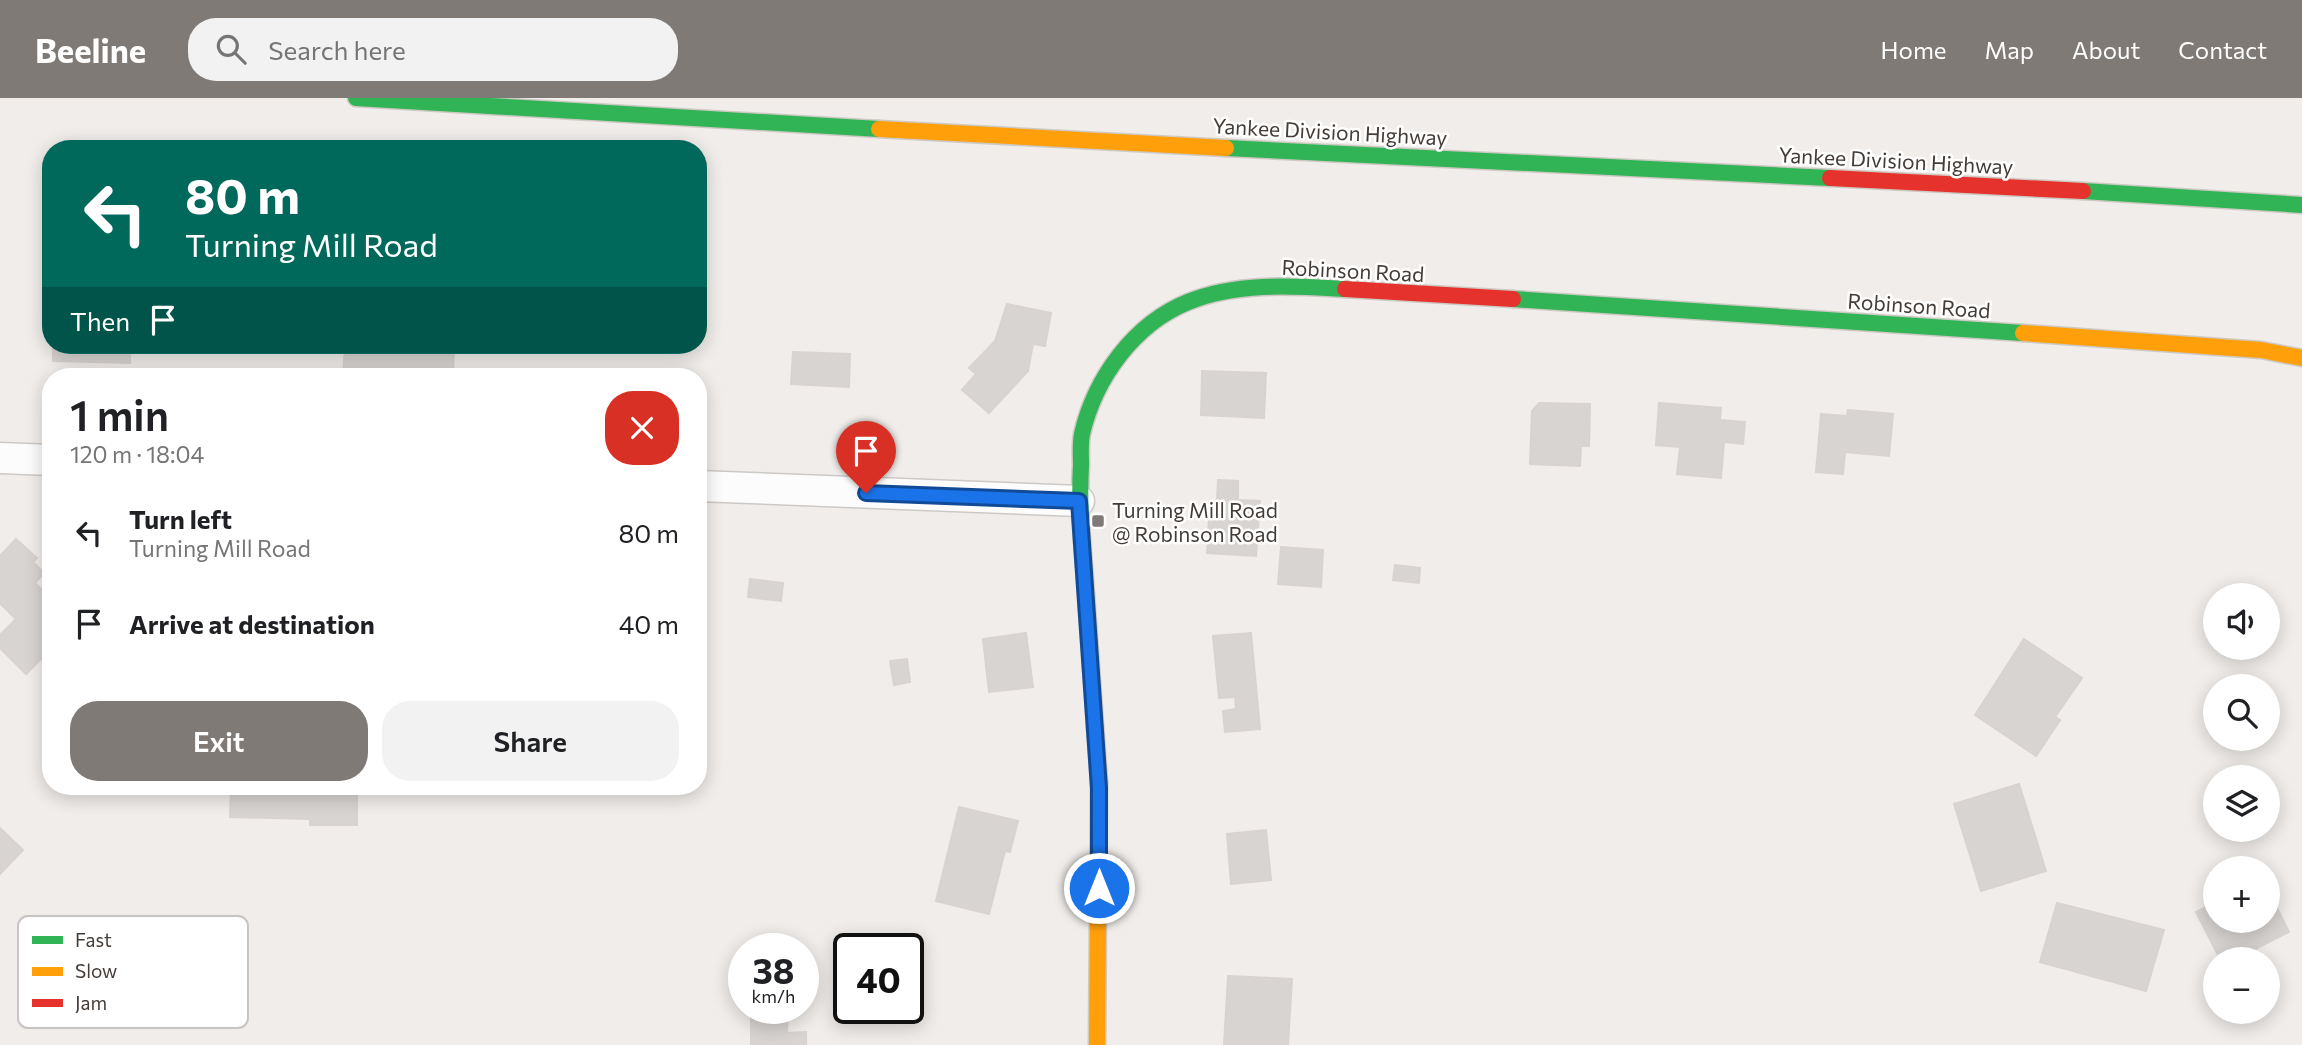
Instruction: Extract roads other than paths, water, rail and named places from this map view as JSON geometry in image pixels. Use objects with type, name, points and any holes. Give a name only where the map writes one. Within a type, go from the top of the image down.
[{"type":"main road","name":"Yankee Division Highway","points":[[356,98],[1052,139],[2048,189],[2302,205]]},
{"type":"main road","name":"Robinson Road","points":[[1097,1045],[1099,788],[1079,501],[1082,435],[1095,396],[1116,359],[1139,333],[1168,311],[1236,289],[1307,287],[1633,306],[2261,350],[2302,358]]},
{"type":"street","points":[[0,458],[42,460]]},
{"type":"street","points":[[707,486],[1079,501]]},
{"type":"place","name":"Turning Mill Road @ Robinson Road","points":[[1098,521]]}]
